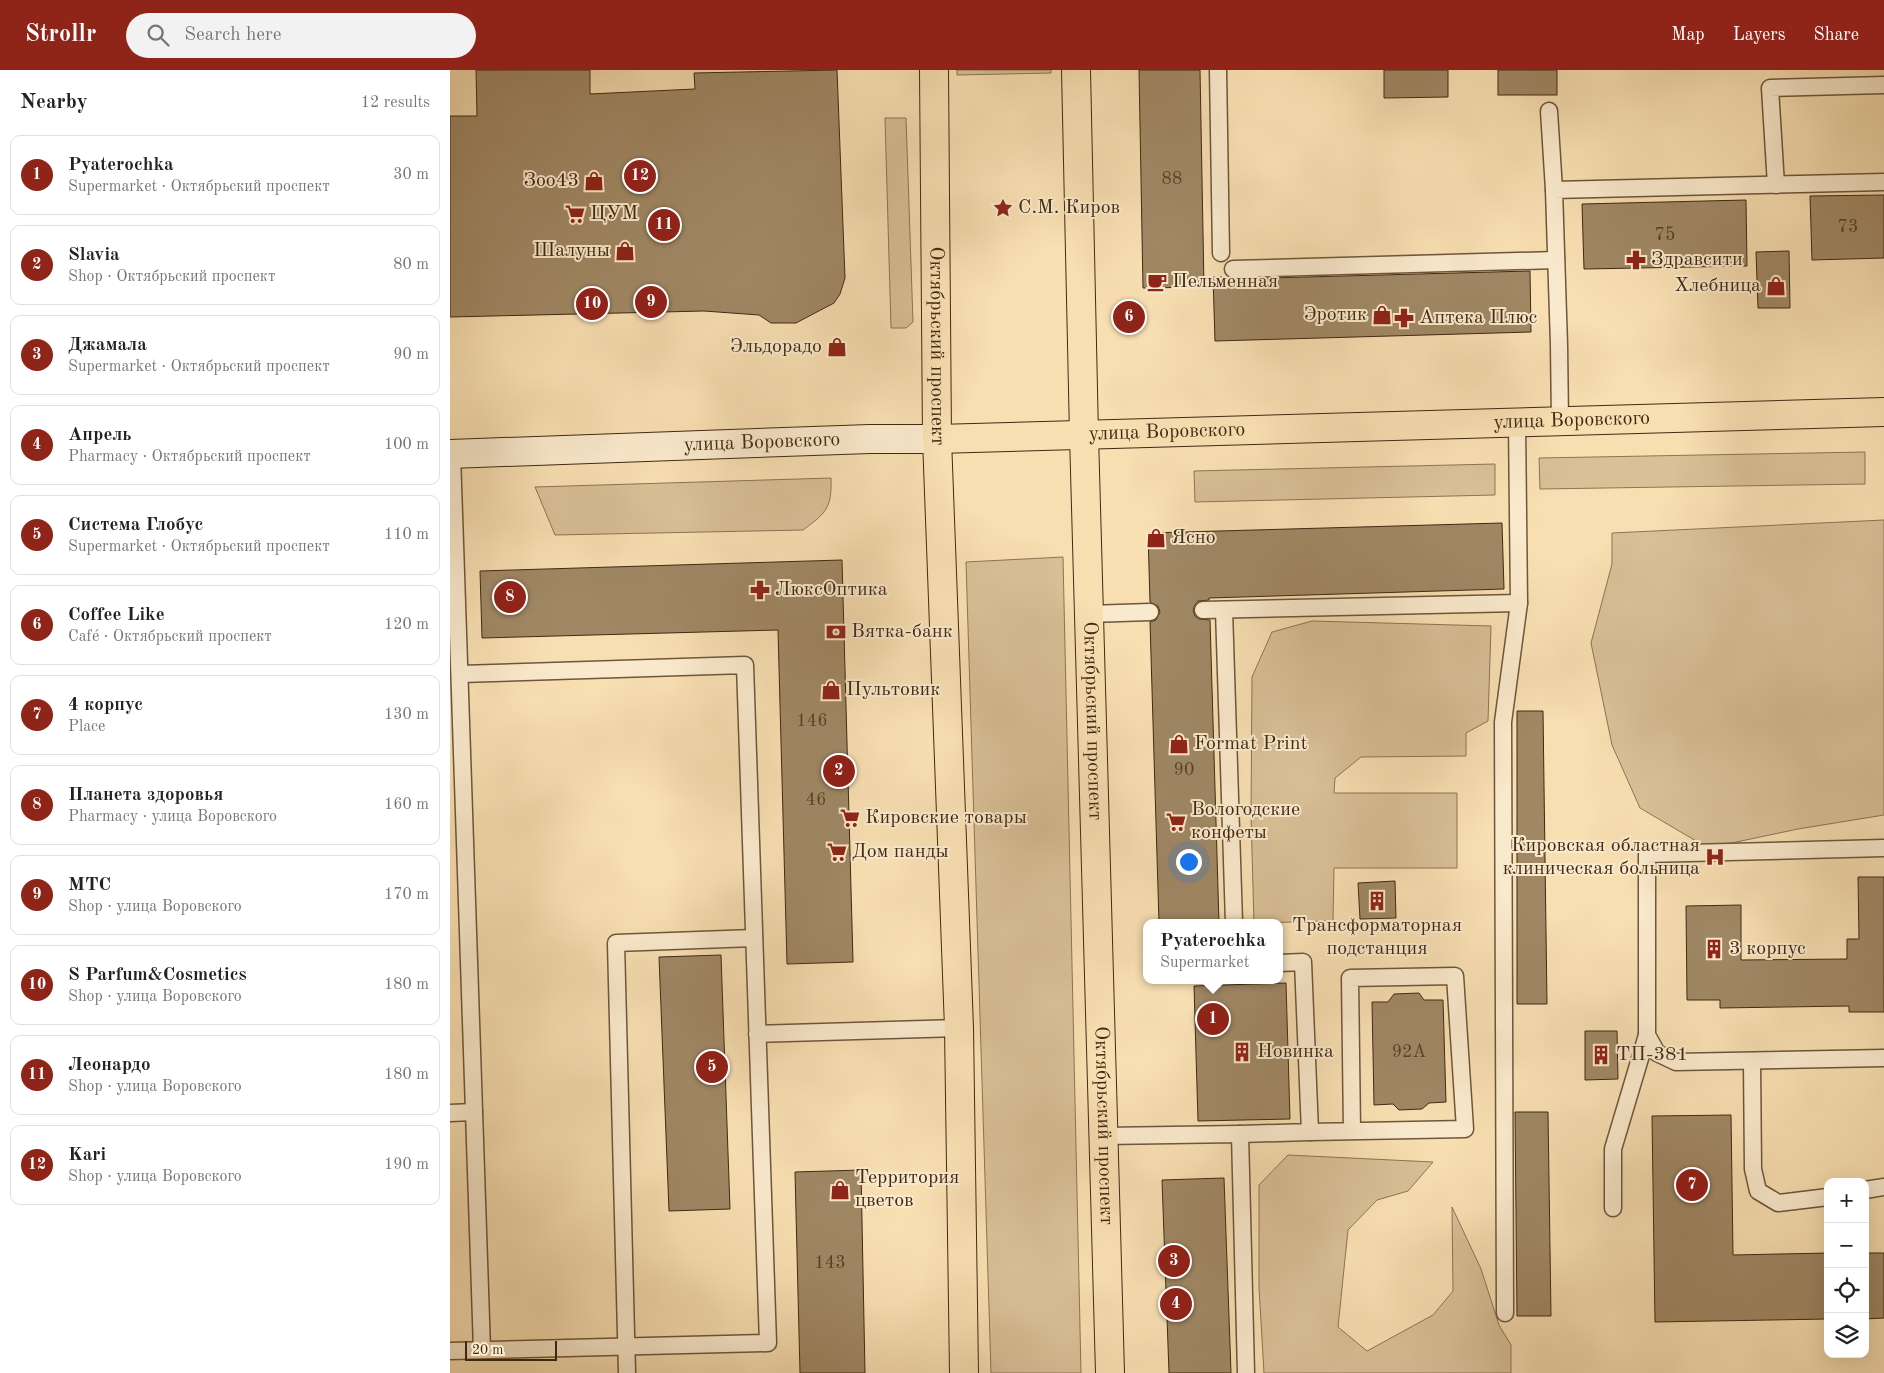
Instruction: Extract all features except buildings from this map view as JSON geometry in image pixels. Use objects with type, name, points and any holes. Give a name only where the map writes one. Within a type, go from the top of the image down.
[{"type":"main road","name":"Октябрьский проспект","points":[[934,70],[938,439],[959,1028],[964,1373]]},
{"type":"main road","name":"Октябрьский проспект","points":[[1076,70],[1084,435],[1110,1373]]},
{"type":"main road","name":"улица Воровского","points":[[451,454],[870,439],[938,439],[1884,412]]},
{"type":"lane","points":[[1218,70],[1221,253]]},
{"type":"lane","points":[[1776,185],[1770,88],[1884,85]]},
{"type":"lane","points":[[1549,111],[1554,190],[1560,422]]},
{"type":"lane","points":[[1554,190],[1884,182]]},
{"type":"lane","points":[[1232,269],[1556,260]]},
{"type":"lane","points":[[1505,1313],[1503,722],[1519,603],[1518,423]]},
{"type":"lane","points":[[451,454],[454,596],[460,674],[456,754],[474,1112],[482,1350]]},
{"type":"lane","points":[[1202,610],[1519,603]]},
{"type":"lane","points":[[1224,610],[1234,919]]},
{"type":"lane","points":[[1089,614],[1150,612]]},
{"type":"lane","points":[[450,1351],[768,1343],[745,665],[460,674]]},
{"type":"lane","points":[[1614,1208],[1614,1149],[1647,1035],[1647,854],[1884,848]]},
{"type":"lane","points":[[627,1373],[616,943],[754,938]]},
{"type":"lane","points":[[1283,963],[1303,962],[1310,1132]]},
{"type":"lane","points":[[1104,1136],[1465,1129],[1456,976],[1350,978],[1352,1131]]},
{"type":"lane","points":[[758,1034],[959,1028]]},
{"type":"lane","points":[[1647,1035],[1657,1053],[1676,1062],[1884,1058]]},
{"type":"lane","points":[[1752,1062],[1753,1169],[1758,1191],[1778,1203],[1824,1197]]},
{"type":"lane","points":[[450,1113],[474,1112]]},
{"type":"lane","points":[[1240,1134],[1246,1373]]},
{"type":"lane","points":[[1869,1189],[1884,1187]]},
{"type":"shaded area","points":[[957,70],[1051,70],[1051,73],[957,75]]},
{"type":"shaded area","points":[[885,118],[906,118],[913,322],[906,328],[891,328]]},
{"type":"shaded area","points":[[1865,452],[1865,484],[1540,489],[1539,458]]},
{"type":"shaded area","points":[[1495,464],[1495,495],[1195,502],[1194,471]]},
{"type":"shaded area","points":[[831,478],[829,503],[826,509],[803,530],[555,535],[535,487]]},
{"type":"shaded area","points":[[1884,520],[1884,815],[1798,829],[1708,848],[1640,808],[1612,745],[1591,643],[1612,564],[1612,533]]},
{"type":"shaded area","points":[[1063,557],[1081,1373],[991,1373],[966,562]]},
{"type":"shaded area","points":[[1312,621],[1491,626],[1488,721],[1466,733],[1466,756],[1361,757],[1335,778],[1334,793],[1457,793],[1457,868],[1334,868],[1333,921],[1283,922],[1283,919],[1254,919],[1251,815],[1252,677],[1272,632]]},
{"type":"shaded area","points":[[1288,1155],[1433,1162],[1408,1191],[1377,1200],[1348,1230],[1338,1327],[1367,1351],[1433,1315],[1453,1291],[1452,1207],[1481,1269],[1499,1325],[1511,1345],[1511,1373],[1264,1373],[1259,1288],[1259,1185]]},
{"type":"place","name":"Kari","points":[[640,176]]},
{"type":"place","name":"Зоо43","points":[[594,181]]},
{"type":"place","name":"С.М. Киров","points":[[1003,208]]},
{"type":"place","name":"ЦУМ","points":[[575,214]]},
{"type":"place","name":"Леонардо","points":[[664,225]]},
{"type":"place","name":"Шалуны","points":[[625,251]]},
{"type":"place","name":"Здравсити","points":[[1636,260]]},
{"type":"place","name":"Пельменная","points":[[1157,282]]},
{"type":"place","name":"Хлебница","points":[[1776,286]]},
{"type":"place","name":"МТС","points":[[651,302]]},
{"type":"place","name":"S Parfum&Cosmetics","points":[[592,304]]},
{"type":"place","name":"Эротик","points":[[1382,315]]},
{"type":"place","name":"Coffee Like","points":[[1129,317]]},
{"type":"place","name":"Аптека Плюс","points":[[1404,318]]},
{"type":"place","name":"Эльдорадо","points":[[837,347]]},
{"type":"place","name":"Ясно","points":[[1156,538]]},
{"type":"place","name":"ЛюксОптика","points":[[760,590]]},
{"type":"place","name":"Планета здоровья","points":[[510,597]]},
{"type":"place","name":"Вятка-банк","points":[[836,632]]},
{"type":"place","name":"Пультовик","points":[[831,690]]},
{"type":"place","name":"Format Print","points":[[1179,744]]},
{"type":"place","name":"Slavia","points":[[839,771]]},
{"type":"place","name":"Кировские товары","points":[[850,818]]},
{"type":"place","name":"Вологодские конфеты","points":[[1176,822]]},
{"type":"place","name":"Дом панды","points":[[837,852]]},
{"type":"place","name":"Кировская областная клиническая больница","points":[[1715,857]]},
{"type":"place","name":"Трансформаторная подстанция","points":[[1377,901]]},
{"type":"place","name":"3 корпус","points":[[1714,949]]},
{"type":"place","name":"Pyaterochka","points":[[1213,1019]]},
{"type":"place","name":"Новинка","points":[[1242,1052]]},
{"type":"place","name":"ТП-381","points":[[1601,1055]]},
{"type":"place","name":"Система Глобус","points":[[712,1067]]},
{"type":"place","name":"4 корпус","points":[[1692,1185]]},
{"type":"place","name":"Территория цветов","points":[[840,1190]]},
{"type":"place","name":"Джамала","points":[[1174,1261]]},
{"type":"place","name":"Апрель","points":[[1176,1304]]}]
